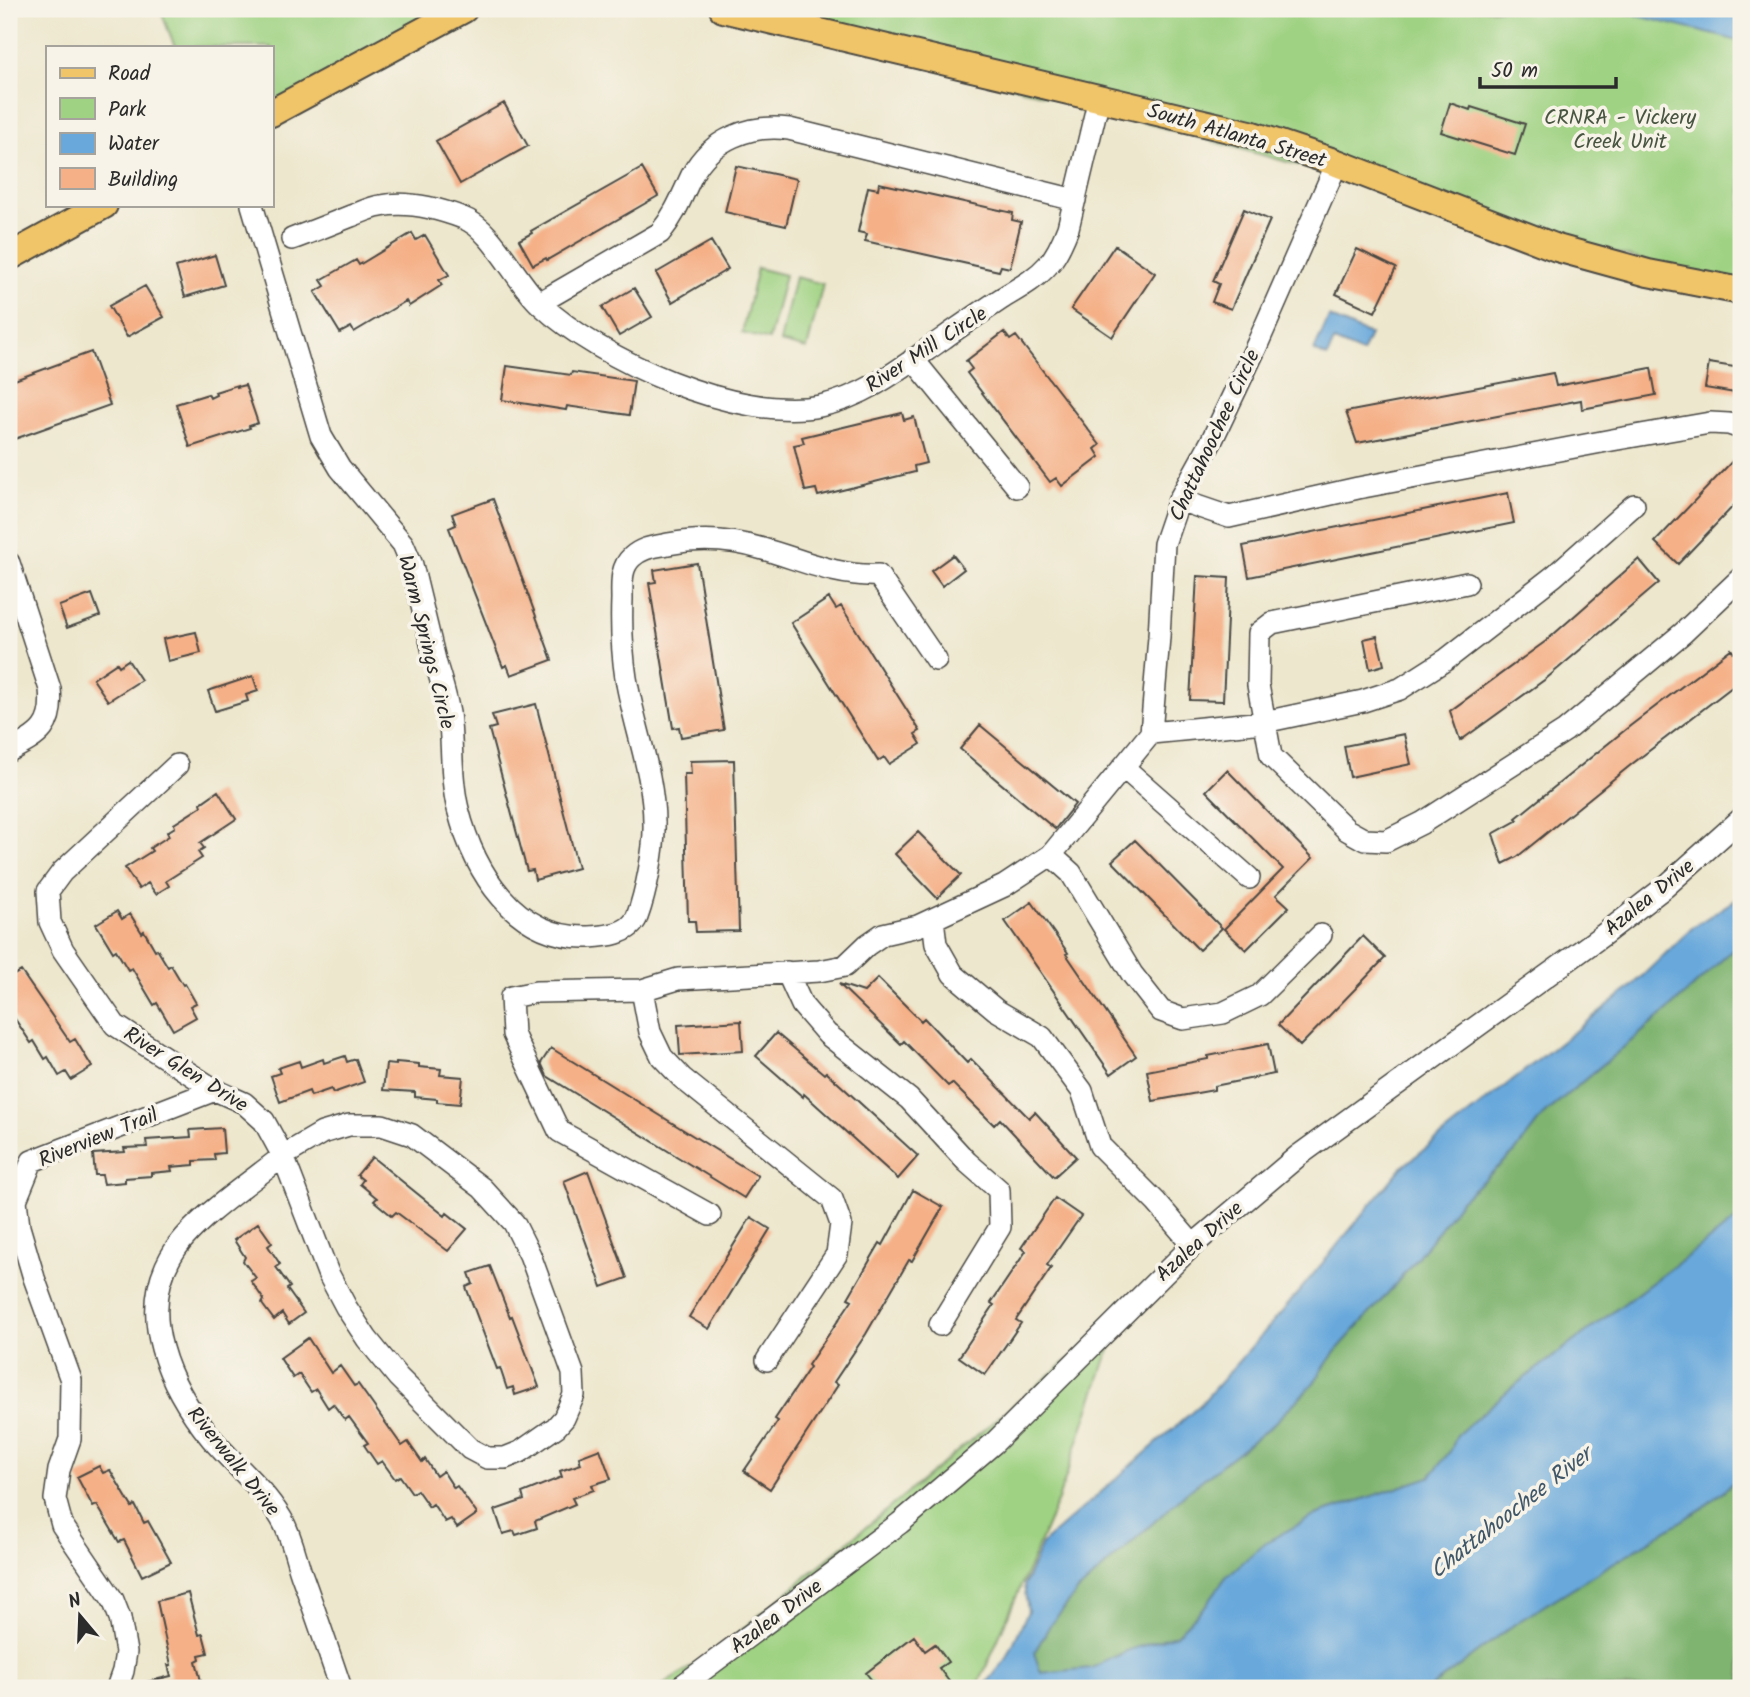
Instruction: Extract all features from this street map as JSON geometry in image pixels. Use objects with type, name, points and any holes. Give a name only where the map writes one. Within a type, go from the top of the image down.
[{"type":"main road","points":[[273,112],[464,9]]},
{"type":"main road","name":"South Atlanta Street","points":[[723,9],[1250,134],[1337,163],[1557,248],[1648,273],[1741,291]]},
{"type":"main road","points":[[9,257],[102,206]]},
{"type":"street","name":"River Mill Circle","points":[[292,239],[379,206],[401,204],[465,218],[481,228],[538,303],[561,322],[638,367],[698,390],[756,407],[788,409],[820,405],[841,400],[880,383],[1033,279],[1048,265],[1064,237],[1099,97]]},
{"type":"street","points":[[538,303],[660,233],[671,219],[693,173],[706,155],[728,138],[753,129],[789,129],[1075,200]]},
{"type":"street","name":"Chattahoochee Circle","points":[[1150,733],[1164,544],[1180,500],[1212,442],[1337,163]]},
{"type":"street","name":"Warm Springs Circle","points":[[252,206],[321,436],[340,468],[403,544],[412,565],[449,712],[453,783],[458,809],[476,857],[489,882],[501,899],[517,914],[545,929],[578,937],[600,936],[627,930],[636,919],[652,857],[654,823],[651,790],[626,679],[621,631],[622,574],[629,560],[642,549],[684,541],[726,541],[761,548],[843,574],[878,575],[936,660]]},
{"type":"street","points":[[913,359],[1017,486]]},
{"type":"street","points":[[1180,500],[1229,517],[1358,488],[1612,440],[1710,424],[1729,424],[1741,428]]},
{"type":"street","points":[[710,1215],[559,1131],[513,1034],[511,997],[536,992],[642,990],[678,979],[818,971],[845,966],[867,944],[883,934],[918,926],[1004,886],[1051,855],[1150,733],[1264,722],[1363,701],[1401,689],[1447,659],[1554,576],[1634,505]]},
{"type":"street","points":[[9,563],[50,689],[52,710],[46,726],[31,740],[9,751]]},
{"type":"street","points":[[1467,583],[1272,623],[1259,633],[1258,685],[1271,756],[1347,830],[1365,840],[1386,841],[1422,823],[1565,731],[1683,633],[1741,578]]},
{"type":"street","name":"River Glen Drive","points":[[177,765],[62,872],[48,891],[50,922],[63,950],[115,1025],[215,1090],[244,1102],[264,1121],[283,1156],[328,1273],[346,1307],[367,1339],[398,1377],[470,1449],[487,1458],[505,1458],[520,1452],[556,1427],[564,1418],[574,1395],[573,1373],[530,1255],[513,1223],[482,1188],[412,1135],[382,1125],[349,1125],[322,1133],[283,1156]]},
{"type":"street","points":[[1123,768],[1249,877]]},
{"type":"street","name":"Azalea Drive","points":[[678,1688],[900,1523],[983,1452],[1193,1245],[1298,1156],[1541,981],[1665,887],[1741,819]]},
{"type":"street","points":[[1051,855],[1071,873],[1132,974],[1161,1011],[1183,1019],[1223,1013],[1260,995],[1321,935]]},
{"type":"street","points":[[933,919],[936,944],[953,974],[996,1010],[1042,1037],[1082,1091],[1100,1146],[1156,1202],[1193,1245]]},
{"type":"street","points":[[787,972],[802,1004],[827,1034],[909,1099],[967,1161],[999,1189],[1000,1227],[940,1325]]},
{"type":"street","points":[[642,990],[650,1032],[662,1057],[682,1078],[832,1199],[841,1224],[837,1254],[767,1360]]},
{"type":"street","name":"Riverview Trail","points":[[117,1688],[126,1652],[121,1618],[113,1600],[62,1525],[55,1499],[59,1470],[70,1439],[71,1380],[34,1279],[19,1227],[16,1200],[32,1161],[215,1090]]},
{"type":"street","name":"Riverwalk Drive","points":[[283,1156],[196,1227],[176,1249],[164,1270],[155,1314],[158,1338],[174,1381],[193,1415],[214,1441],[262,1489],[283,1521],[341,1688]]},
{"type":"green space","points":[[160,9],[480,9],[273,116],[273,46],[175,46]]},
{"type":"green space","name":"CRNRA - Vickery Creek Unit","points":[[732,9],[1741,9],[1741,287]]},
{"type":"green space","points":[[757,268],[785,275],[769,340],[742,333]]},
{"type":"green space","points":[[795,277],[823,284],[807,349],[780,342]]},
{"type":"green space","points":[[1741,942],[1741,1216],[1510,1389],[1457,1435],[1451,1450],[1430,1477],[1316,1515],[1226,1577],[1206,1605],[1176,1635],[1129,1650],[1092,1668],[1041,1673],[1034,1653],[1050,1625],[1077,1592],[1188,1491],[1270,1427],[1312,1385],[1334,1353],[1390,1291],[1461,1200],[1515,1152],[1545,1113],[1668,1010]]},
{"type":"green space","points":[[1120,1317],[1058,1500],[977,1688],[658,1688],[715,1652]]},
{"type":"green space","points":[[1741,1476],[1741,1688],[1430,1688],[1516,1623],[1704,1507]]},
{"type":"water","points":[[1610,9],[1741,9],[1741,42],[1727,38]]},
{"type":"water","points":[[1329,317],[1370,335],[1362,353],[1334,341],[1327,357],[1314,351]]},
{"type":"water","name":"Chattahoochee River","points":[[1741,896],[1741,942],[1668,1010],[1545,1113],[1515,1152],[1461,1200],[1390,1291],[1334,1353],[1312,1385],[1270,1427],[1188,1491],[1077,1592],[1050,1625],[1034,1653],[1041,1673],[1092,1668],[1129,1650],[1176,1635],[1206,1605],[1226,1577],[1266,1542],[1316,1515],[1430,1477],[1451,1450],[1457,1435],[1510,1389],[1741,1216],[1741,1476],[1704,1507],[1516,1623],[1430,1688],[983,1688],[1007,1658],[1028,1611],[1024,1585],[1042,1544],[1200,1405],[1282,1312],[1402,1167],[1631,987],[1693,927]]},
{"type":"building","points":[[504,103],[528,146],[460,184],[436,141]]},
{"type":"building","points":[[1450,103],[1525,124],[1515,155],[1441,132]]},
{"type":"building","points":[[736,166],[797,179],[786,226],[725,212]]},
{"type":"building","points":[[642,168],[658,196],[547,260],[546,258],[533,265],[519,240]]},
{"type":"building","points":[[879,183],[1013,213],[1012,220],[1021,222],[1010,268],[1001,266],[999,271],[865,241],[867,234],[858,232],[868,187],[878,189]]},
{"type":"building","points":[[1244,209],[1270,220],[1231,309],[1212,302],[1219,284],[1213,281]]},
{"type":"building","points":[[412,233],[416,240],[425,235],[449,275],[439,280],[442,285],[409,306],[406,301],[354,332],[351,327],[340,333],[315,292],[325,286],[321,280],[356,260],[359,265]]},
{"type":"building","points":[[711,241],[728,269],[672,302],[656,273]]},
{"type":"building","points":[[1115,245],[1155,273],[1112,337],[1071,309]]},
{"type":"building","points":[[1357,249],[1396,268],[1375,312],[1336,294]]},
{"type":"building","points":[[215,255],[224,285],[185,297],[176,267]]},
{"type":"building","points":[[145,286],[164,317],[127,337],[109,306]]},
{"type":"building","points":[[634,288],[652,317],[619,336],[602,307]]},
{"type":"building","points":[[1004,332],[1010,340],[1016,336],[1100,445],[1095,449],[1100,457],[1062,486],[1056,478],[1050,482],[967,373],[972,369],[966,361]]},
{"type":"building","points":[[91,352],[110,405],[9,441],[9,382]]},
{"type":"building","points":[[1709,363],[1741,368],[1741,394],[1705,388]]},
{"type":"building","points":[[507,366],[634,381],[629,415],[567,406],[566,410],[502,400]]},
{"type":"building","points":[[1651,368],[1656,395],[1582,409],[1581,400],[1357,443],[1346,412],[1553,373],[1556,386]]},
{"type":"building","points":[[245,385],[258,423],[190,447],[176,404],[208,394],[210,398],[216,395],[215,392]]},
{"type":"building","points":[[902,413],[904,420],[914,417],[926,463],[914,466],[915,472],[818,496],[816,489],[805,491],[794,445],[804,443],[802,437]]},
{"type":"building","points":[[1741,452],[1741,498],[1678,564],[1655,542]]},
{"type":"building","points":[[1508,493],[1514,523],[1249,577],[1243,546]]},
{"type":"building","points":[[493,499],[552,660],[511,675],[507,665],[503,667],[449,528],[456,525],[452,514]]},
{"type":"building","points":[[953,555],[964,569],[942,586],[931,571]]},
{"type":"building","points":[[1639,559],[1659,583],[1547,678],[1460,741],[1450,711],[1546,641]]},
{"type":"building","points":[[697,563],[724,730],[681,737],[679,727],[673,728],[649,583],[656,582],[654,570]]},
{"type":"building","points":[[1197,576],[1229,578],[1223,701],[1190,700]]},
{"type":"building","points":[[92,594],[100,616],[67,628],[59,606]]},
{"type":"building","points":[[829,598],[836,609],[841,606],[920,731],[915,734],[921,744],[889,764],[884,757],[878,761],[791,623]]},
{"type":"building","points":[[196,632],[201,653],[168,661],[163,639]]},
{"type":"building","points":[[1377,636],[1384,665],[1370,669],[1364,639]]},
{"type":"building","points":[[1731,649],[1741,662],[1741,680],[1517,857],[1503,864],[1493,834],[1518,820],[1516,818],[1630,726]]},
{"type":"building","points":[[128,660],[141,680],[108,701],[93,679],[117,663],[119,666]]},
{"type":"building","points":[[253,676],[258,691],[246,695],[248,701],[215,711],[208,691]]},
{"type":"building","points":[[536,704],[578,868],[535,880],[533,870],[527,871],[489,729],[496,727],[492,715]]},
{"type":"building","points":[[980,725],[1075,804],[1055,829],[960,749]]},
{"type":"building","points":[[1404,734],[1411,764],[1350,777],[1344,746]]},
{"type":"building","points":[[734,760],[739,931],[696,932],[695,921],[688,921],[684,774],[691,774],[690,761]]},
{"type":"building","points":[[1227,770],[1313,858],[1276,895],[1289,907],[1246,950],[1224,929],[1283,869],[1206,791]]},
{"type":"building","points":[[218,791],[236,819],[200,843],[204,848],[198,852],[202,858],[166,881],[169,886],[156,894],[148,883],[139,889],[125,868],[152,851],[150,848],[169,836],[167,832],[175,827],[174,824],[202,806],[201,803]]},
{"type":"building","points":[[918,832],[961,875],[937,898],[895,854]]},
{"type":"building","points":[[1135,840],[1222,928],[1199,950],[1112,861]]},
{"type":"building","points":[[1032,902],[1136,1056],[1111,1074],[1005,921]]},
{"type":"building","points":[[117,911],[122,919],[130,914],[168,967],[171,965],[196,1003],[190,1006],[196,1017],[173,1030],[132,968],[128,970],[116,950],[113,952],[96,924]]},
{"type":"building","points":[[1363,936],[1385,958],[1300,1046],[1278,1025]]},
{"type":"building","points":[[21,971],[70,1042],[75,1039],[92,1067],[71,1080],[66,1072],[59,1076],[48,1057],[45,1059],[34,1041],[31,1043],[9,1010],[9,978]]},
{"type":"building","points":[[878,978],[921,1021],[924,1018],[967,1063],[971,1059],[1029,1118],[1035,1112],[1076,1157],[1054,1177],[1000,1119],[994,1125],[952,1083],[948,1086],[904,1041],[901,1044],[839,984],[864,992]]},
{"type":"building","points":[[741,1021],[743,1051],[680,1055],[678,1025]]},
{"type":"building","points":[[776,1033],[824,1074],[826,1072],[918,1156],[898,1179],[804,1094],[803,1097],[756,1056]]},
{"type":"building","points":[[1268,1044],[1274,1074],[1214,1086],[1214,1090],[1153,1101],[1147,1071]]},
{"type":"building","points":[[551,1048],[758,1176],[744,1198],[547,1076],[541,1063]]},
{"type":"building","points":[[345,1056],[347,1062],[356,1059],[364,1082],[333,1093],[331,1089],[311,1096],[309,1091],[280,1102],[271,1076],[280,1073],[278,1068],[299,1061],[301,1067],[323,1059],[324,1063]]},
{"type":"building","points":[[396,1062],[441,1069],[440,1075],[463,1077],[460,1104],[415,1097],[415,1092],[383,1090],[386,1064],[396,1065]]},
{"type":"building","points":[[222,1128],[224,1153],[214,1154],[215,1160],[194,1161],[194,1165],[171,1167],[172,1171],[125,1178],[125,1182],[104,1184],[102,1175],[95,1175],[93,1154],[125,1152],[124,1148],[147,1147],[146,1140],[191,1137],[190,1130]]},
{"type":"building","points":[[372,1157],[445,1216],[447,1213],[467,1229],[448,1251],[396,1212],[392,1216],[374,1201],[377,1198],[360,1184],[363,1180],[357,1175]]},
{"type":"building","points":[[588,1171],[627,1278],[602,1287],[564,1181]]},
{"type":"building","points":[[913,1190],[943,1207],[912,1261],[909,1260],[866,1334],[834,1382],[838,1385],[770,1489],[744,1471],[778,1421],[775,1419],[810,1367],[808,1365],[852,1300],[848,1298],[880,1243],[883,1245]]},
{"type":"building","points":[[1055,1198],[1081,1216],[1047,1265],[1051,1268],[1016,1320],[1021,1323],[985,1375],[959,1357],[1026,1251],[1021,1248]]},
{"type":"building","points":[[751,1217],[770,1229],[709,1329],[689,1317]]},
{"type":"building","points":[[258,1223],[272,1243],[268,1246],[280,1264],[276,1267],[290,1287],[287,1289],[304,1313],[289,1324],[282,1313],[274,1320],[262,1304],[264,1300],[251,1281],[256,1278],[243,1261],[245,1257],[234,1240]]},
{"type":"building","points":[[490,1266],[539,1387],[515,1395],[513,1387],[507,1389],[500,1368],[497,1369],[466,1287],[473,1284],[469,1273]]},
{"type":"building","points":[[308,1338],[331,1373],[340,1366],[354,1386],[358,1384],[402,1446],[408,1442],[422,1462],[425,1459],[436,1476],[443,1471],[477,1514],[457,1528],[451,1519],[445,1522],[433,1504],[429,1507],[417,1490],[412,1493],[400,1476],[395,1479],[382,1461],[377,1464],[364,1445],[368,1443],[349,1417],[345,1420],[333,1404],[328,1408],[316,1389],[311,1392],[299,1374],[293,1378],[280,1358]]},
{"type":"building","points":[[600,1449],[611,1479],[592,1485],[594,1490],[572,1498],[575,1504],[535,1521],[537,1528],[516,1535],[514,1531],[503,1534],[495,1510],[524,1500],[522,1493],[562,1477],[560,1471],[581,1464],[579,1457]]},
{"type":"building","points":[[99,1466],[103,1473],[110,1470],[132,1507],[135,1505],[144,1523],[148,1521],[171,1562],[142,1576],[124,1540],[119,1542],[97,1505],[93,1507],[77,1477]]},
{"type":"building","points":[[188,1593],[199,1635],[203,1634],[208,1653],[199,1655],[200,1659],[196,1661],[201,1681],[192,1683],[194,1688],[143,1688],[142,1683],[171,1676],[157,1601]]},
{"type":"building","points":[[914,1636],[925,1651],[935,1644],[948,1662],[939,1668],[954,1688],[878,1688],[866,1673]]}]
